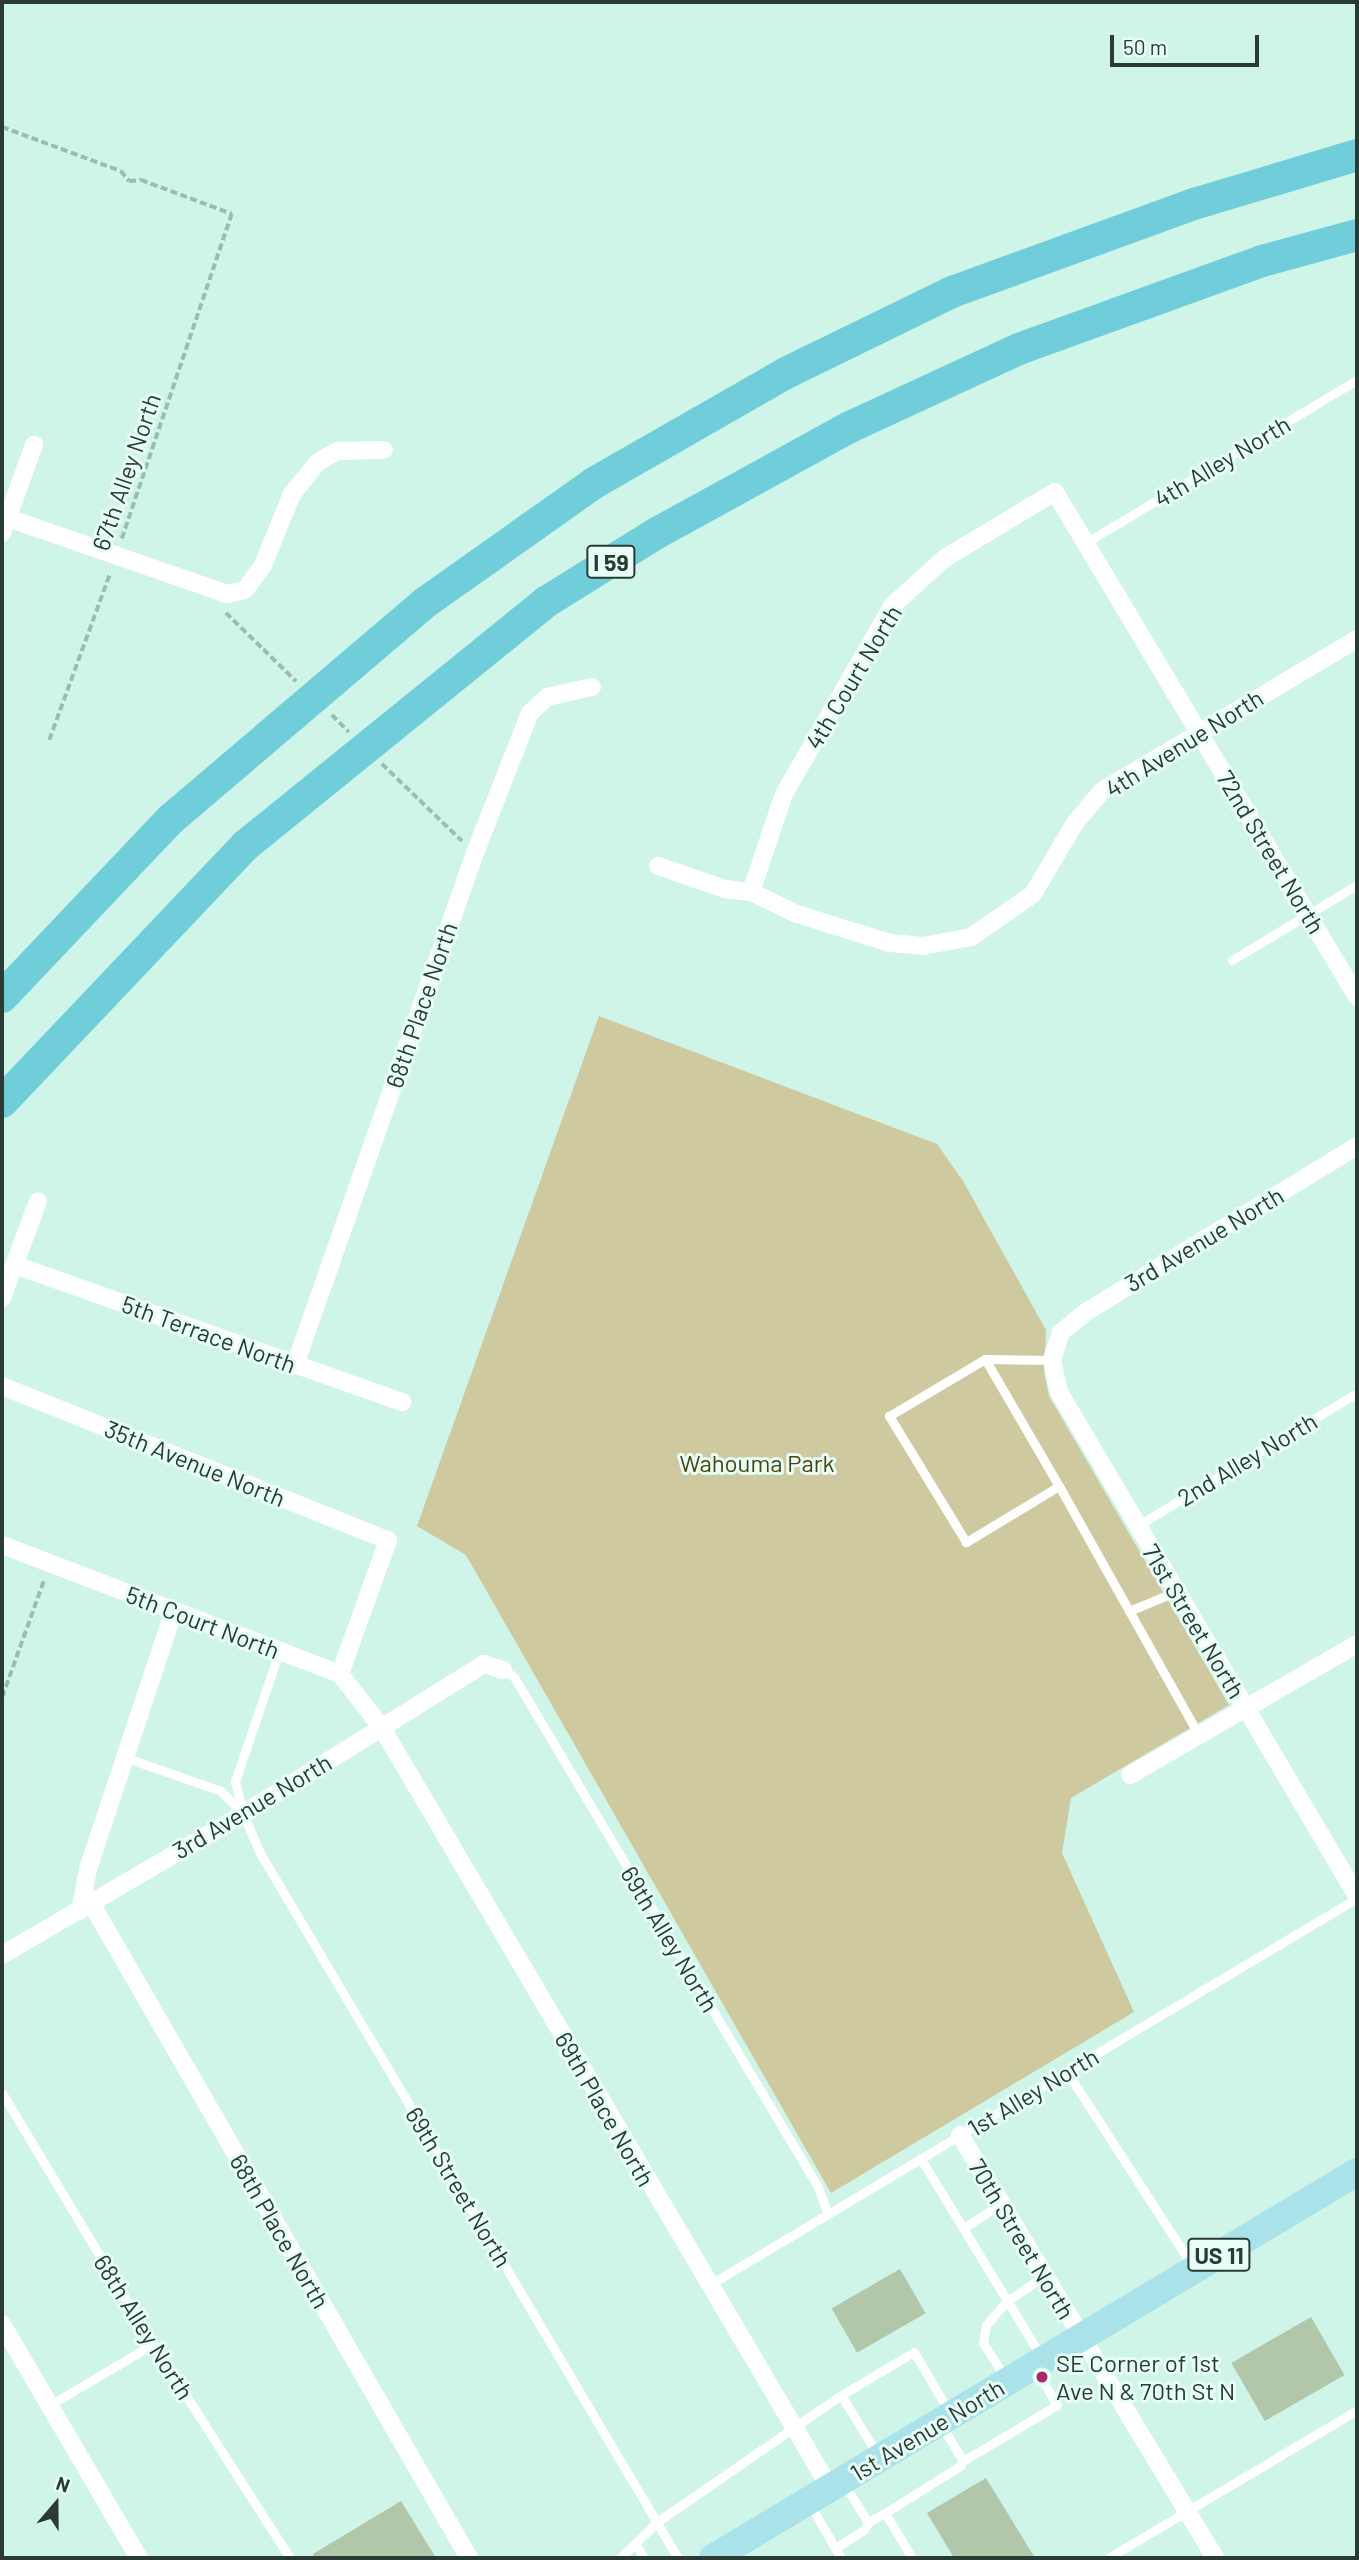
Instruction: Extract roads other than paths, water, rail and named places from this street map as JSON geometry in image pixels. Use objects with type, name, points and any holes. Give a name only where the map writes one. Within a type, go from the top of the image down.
[{"type":"highway","points":[[2,997],[171,819],[426,602],[594,483],[786,373],[953,292],[1194,204],[1357,155]]},
{"type":"highway","name":"I 59","points":[[2,1102],[246,845],[546,602],[657,533],[850,427],[995,360],[1262,261],[1357,235]]},
{"type":"main road","name":"1st Avenue North","points":[[713,2558],[1357,2172]]},
{"type":"street","points":[[34,444],[4,522],[227,594],[245,590],[263,565],[292,494],[318,462],[337,451],[384,450]]},
{"type":"street","name":"72nd Street North","points":[[1055,492],[1357,997]]},
{"type":"street","name":"4th Court North","points":[[751,892],[784,794],[892,606],[945,558],[1055,492]]},
{"type":"street","name":"4th Avenue North","points":[[658,866],[725,890],[751,892],[797,914],[890,943],[923,946],[971,937],[1033,894],[1075,823],[1102,791],[1357,639]]},
{"type":"street","name":"68th Place North","points":[[295,1364],[475,853],[530,713],[547,697],[592,687]]},
{"type":"street","name":"3rd Avenue North","points":[[1052,1360],[1058,1340],[1086,1312],[1357,1146]]},
{"type":"street","points":[[2,1298],[38,1201]]},
{"type":"street","name":"5th Terrace North","points":[[15,1265],[402,1402]]},
{"type":"street","name":"71st Street North","points":[[1052,1360],[1059,1392],[1357,1897]]},
{"type":"street","name":"35th Avenue North","points":[[2,1387],[388,1540],[340,1674]]},
{"type":"street","name":"5th Court North","points":[[2,1545],[340,1674]]},
{"type":"street","points":[[86,1907],[88,1869],[174,1611]]},
{"type":"street","points":[[1130,1775],[1357,1644]]},
{"type":"street","name":"3rd Avenue North","points":[[2,1955],[243,1814],[484,1664],[503,1670]]},
{"type":"street","points":[[340,1674],[382,1728]]},
{"type":"street","name":"69th Place North","points":[[382,1728],[794,2428],[827,2490]]},
{"type":"street","name":"68th Place North","points":[[86,1907],[469,2558]]},
{"type":"street","name":"70th Street North","points":[[960,2135],[1215,2558]]},
{"type":"street","points":[[2,2324],[139,2558]]},
{"type":"lane","name":"4th Alley North","points":[[1087,542],[1357,380]]},
{"type":"lane","points":[[1232,960],[1357,885]]},
{"type":"lane","points":[[985,1359],[1200,1737]]},
{"type":"lane","points":[[1052,1360],[985,1359],[889,1416],[966,1542],[1059,1486]]},
{"type":"lane","name":"2nd Alley North","points":[[1137,1526],[1357,1393]]},
{"type":"lane","points":[[1129,1611],[1175,1592]]},
{"type":"lane","points":[[243,1814],[235,1781],[279,1651]]},
{"type":"lane","name":"69th Alley North","points":[[503,1670],[514,1677],[818,2187],[828,2214]]},
{"type":"lane","points":[[124,1758],[221,1791],[243,1814]]},
{"type":"lane","name":"69th Street North","points":[[243,1814],[260,1853],[678,2558]]},
{"type":"lane","name":"1st Alley North","points":[[709,2285],[1357,1897]]},
{"type":"lane","points":[[1067,2072],[1195,2270]]},
{"type":"lane","name":"68th Alley North","points":[[2,2092],[153,2344],[290,2558]]},
{"type":"lane","points":[[835,2548],[864,2530],[868,2522],[1057,2404],[1007,2301],[920,2159]]},
{"type":"lane","points":[[963,2228],[1001,2204]]},
{"type":"lane","points":[[1007,2382],[983,2343],[986,2325],[1007,2301],[1044,2276]]},
{"type":"lane","points":[[50,2405],[153,2344]]},
{"type":"lane","points":[[620,2558],[657,2522],[841,2395],[914,2352],[963,2461]]},
{"type":"lane","points":[[841,2395],[880,2458]]},
{"type":"lane","points":[[1108,2558],[1357,2410]]},
{"type":"lane","points":[[827,2490],[868,2522]]},
{"type":"lane","points":[[827,2490],[835,2548],[841,2558]]},
{"type":"lane","points":[[885,2513],[912,2558]]},
{"type":"lane","points":[[635,2543],[644,2558]]},
{"type":"place","name":"SE Corner of 1st Ave N & 70th St N","points":[[1042,2377]]},
{"type":"park label","name":"Wahouma Park","points":[[757,1463]]}]
